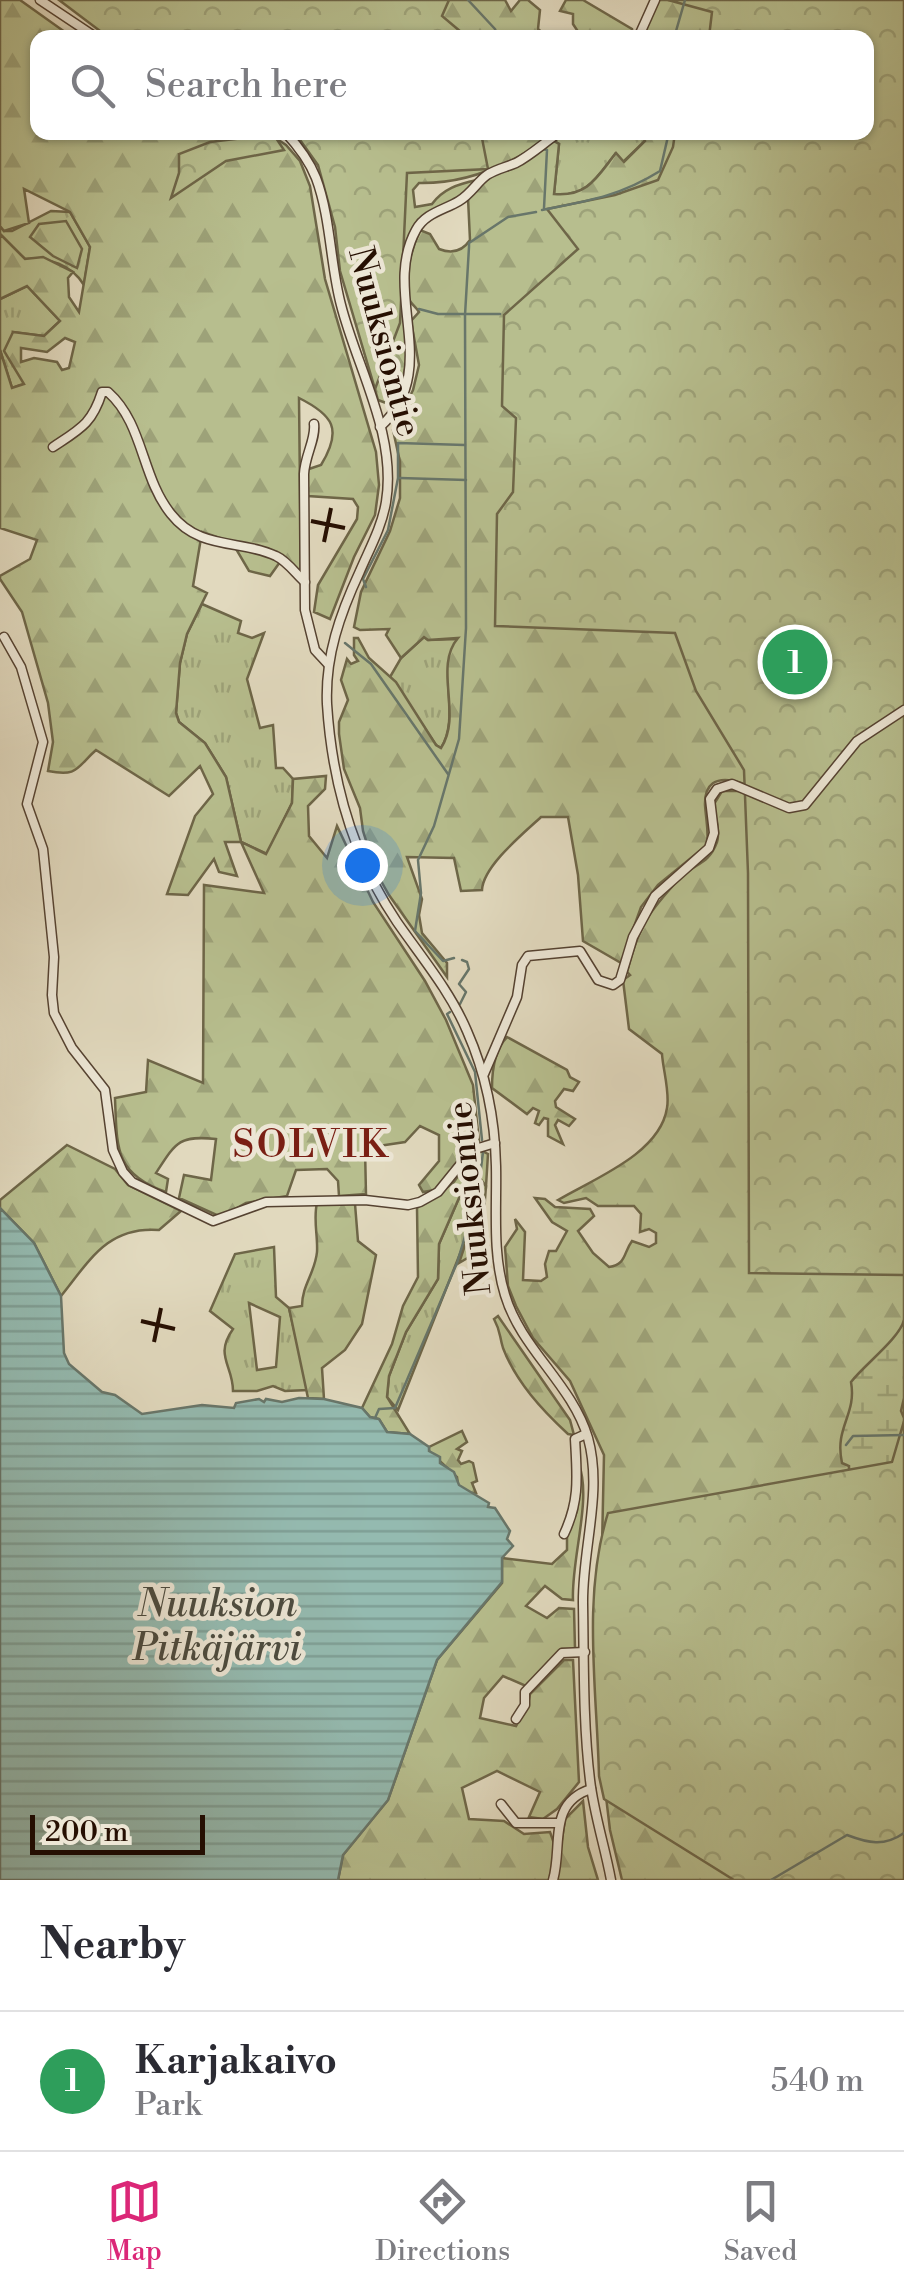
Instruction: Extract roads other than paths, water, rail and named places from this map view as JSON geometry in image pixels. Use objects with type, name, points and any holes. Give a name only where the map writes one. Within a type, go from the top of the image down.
[{"type":"street","points":[[40,0],[85,30]]},
{"type":"street","points":[[641,30],[654,0]]},
{"type":"street","name":"Nuuksiontie","points":[[292,140],[319,185],[340,305],[388,462],[384,510],[342,611],[328,664],[327,704],[334,766],[354,840],[384,902],[458,1011],[484,1076],[495,1143],[496,1244],[505,1295],[517,1325],[570,1399],[586,1434],[594,1480],[584,1568],[591,1789],[610,1880]]},
{"type":"street","points":[[380,427],[397,406],[411,367],[406,283],[407,258],[416,229],[434,212],[462,200],[485,176],[518,162],[549,140]]},
{"type":"street","points":[[53,447],[84,426],[96,411],[102,392],[108,392],[120,402],[134,427],[148,474],[172,516],[218,544],[280,557],[305,582]]},
{"type":"street","points":[[314,424],[315,432],[305,454],[304,610],[315,650],[328,664]]},
{"type":"street","points":[[4,637],[21,667],[44,742],[27,804],[44,849],[54,956],[54,1013],[72,1048],[105,1090],[114,1150],[132,1182],[213,1221],[255,1204],[297,1199],[408,1204],[438,1192],[472,1150],[495,1143]]},
{"type":"street","points":[[484,1076],[518,998],[522,966],[528,956],[580,951],[598,980],[612,984],[620,980],[633,936],[655,896],[709,848],[714,833],[710,798],[717,788],[741,786],[780,805],[796,808],[812,798],[857,741],[904,710]]},
{"type":"street","points":[[564,1534],[575,1511],[575,1440],[586,1434]]},
{"type":"street","points":[[516,1719],[525,1705],[525,1692],[562,1653],[585,1652]]},
{"type":"street","points":[[553,1880],[558,1823],[565,1807],[591,1789]]},
{"type":"street","points":[[501,1804],[516,1823],[558,1823]]},
{"type":"water","name":"Nuuksion Pitkäjärvi","points":[[0,1208],[34,1243],[61,1296],[64,1353],[69,1364],[102,1392],[115,1395],[142,1414],[202,1405],[234,1408],[236,1403],[259,1399],[324,1399],[362,1408],[370,1417],[379,1419],[387,1432],[410,1434],[429,1447],[440,1457],[440,1463],[454,1472],[459,1485],[495,1508],[510,1531],[507,1539],[513,1546],[502,1558],[502,1582],[437,1660],[388,1800],[343,1855],[338,1880],[0,1880]]},
{"type":"waterway","points":[[468,0],[495,30]]},
{"type":"waterway","points":[[676,30],[685,0]]},
{"type":"waterway","points":[[542,210],[617,192],[660,171],[667,140]]},
{"type":"waterway","points":[[543,149],[547,150],[544,208]]},
{"type":"waterway","points":[[454,958],[443,961],[415,931],[421,893],[418,860],[434,826],[459,739],[466,628],[465,315],[469,243],[508,217],[536,212]]},
{"type":"waterway","points":[[419,309],[438,314],[500,314]]},
{"type":"waterway","points":[[366,587],[363,579],[388,530],[398,478],[398,443],[465,445]]},
{"type":"waterway","points":[[400,478],[466,480]]},
{"type":"waterway","points":[[345,643],[371,664],[448,774]]},
{"type":"waterway","points":[[460,1004],[466,992],[459,984],[469,969],[462,960]]},
{"type":"waterway","points":[[450,1012],[447,1014],[475,1072],[482,1140]]},
{"type":"waterway","points":[[375,1418],[379,1409],[395,1408],[457,1263],[466,1233],[465,1213],[471,1211],[469,1203],[479,1184],[483,1152]]},
{"type":"waterway","points":[[846,1445],[853,1436],[904,1435]]},
{"type":"waterway","points":[[771,1880],[847,1835],[876,1842],[904,1833]]},
{"type":"place","name":"Karjakaivo","points":[[795,662]]},
{"type":"district","name":"SOLVIK","points":[[311,1145]]}]
